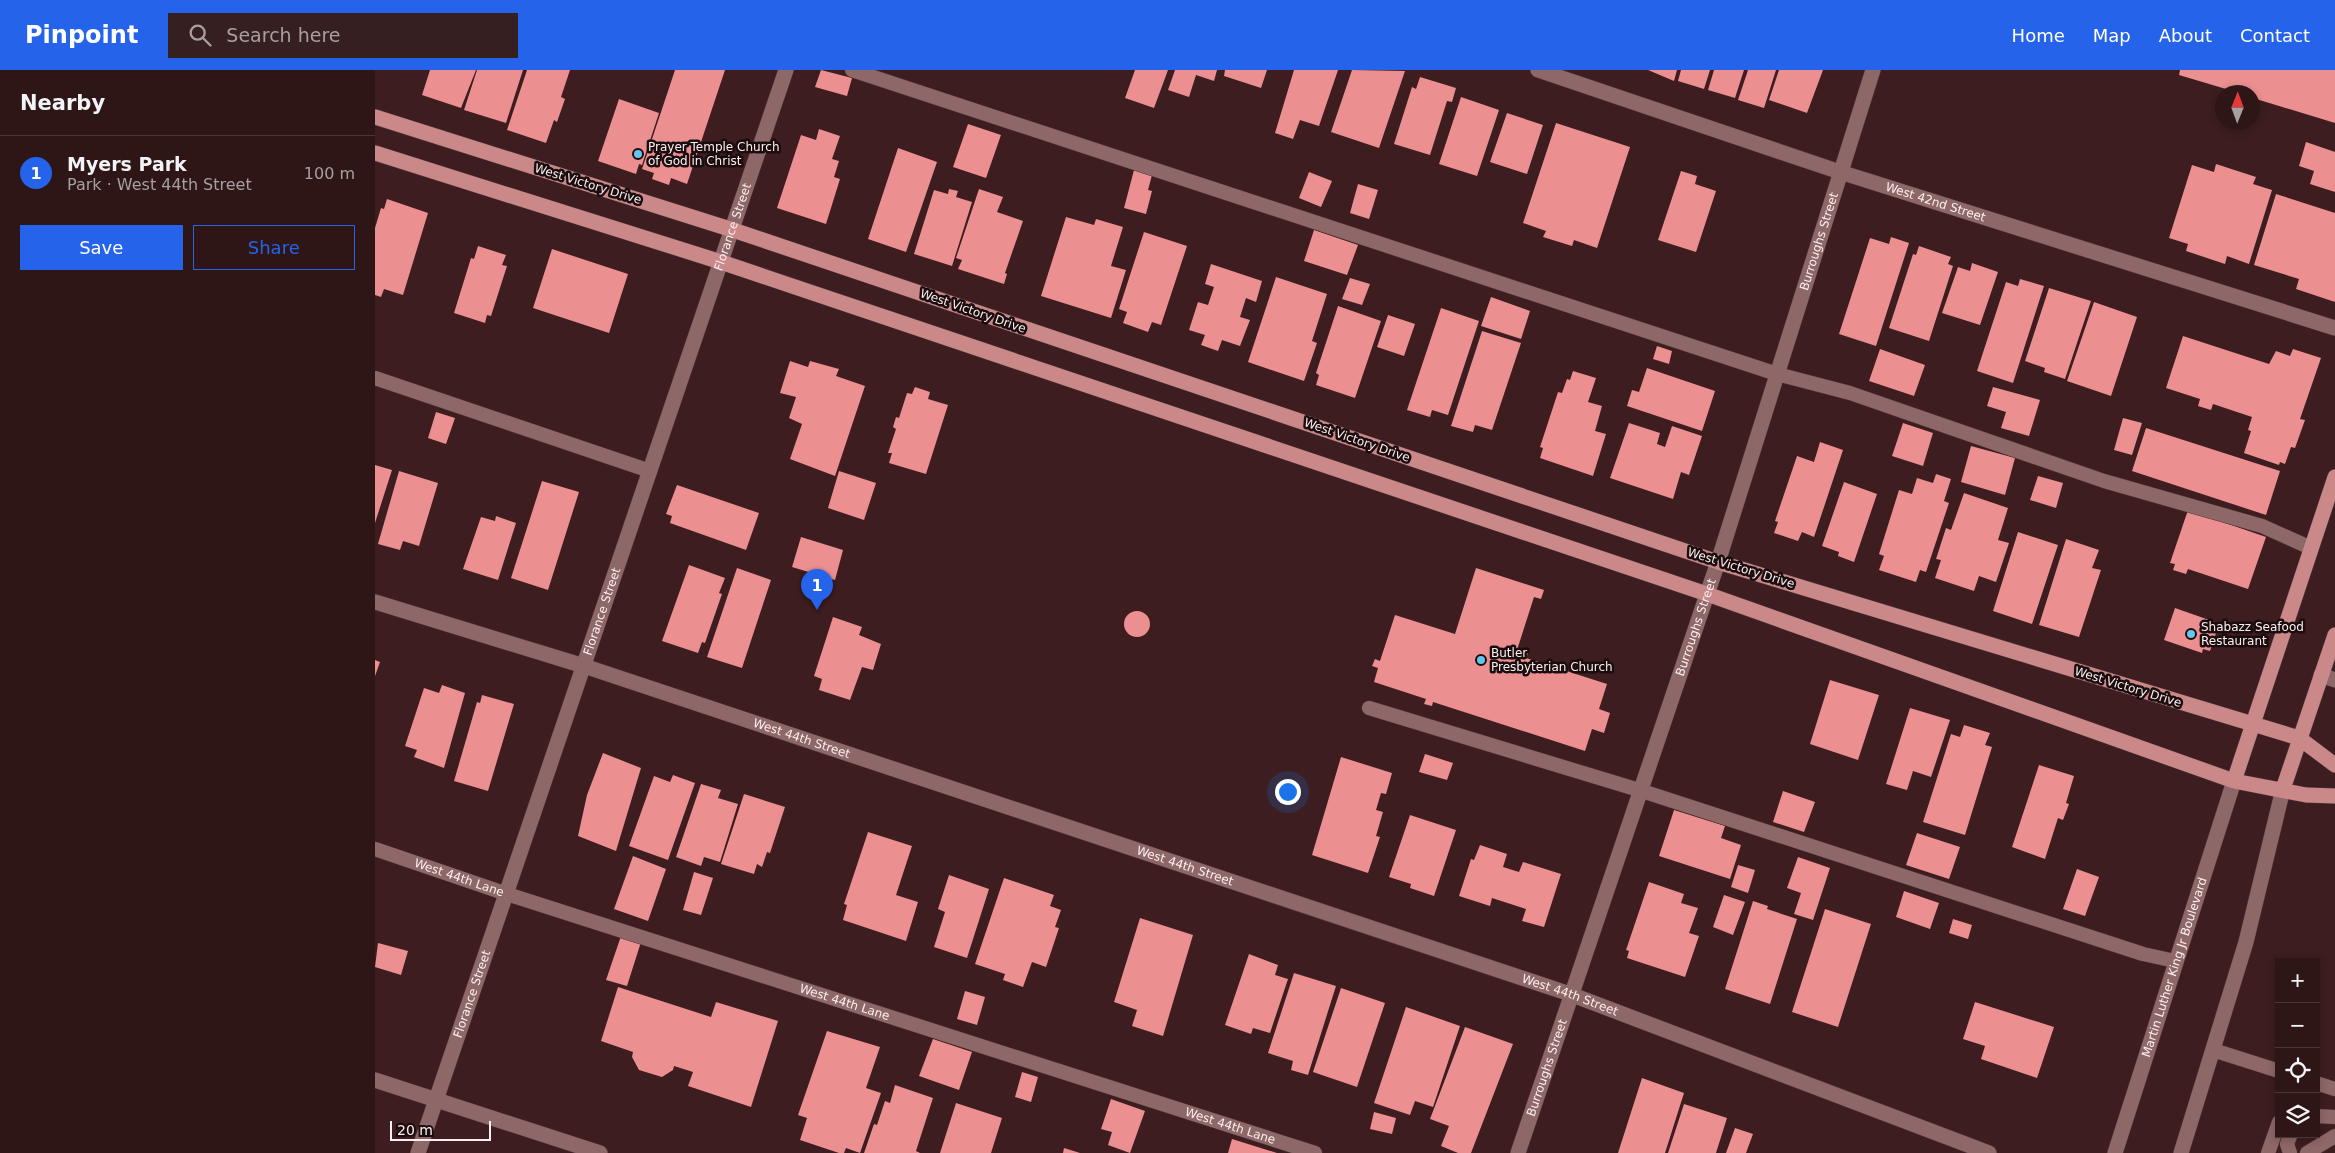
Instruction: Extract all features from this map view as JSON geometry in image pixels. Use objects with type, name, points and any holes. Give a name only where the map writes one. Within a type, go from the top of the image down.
[{"type":"main road","name":"West Victory Drive","points":[[375,117],[733,230],[1718,562],[2299,738],[2335,765]]},
{"type":"main road","points":[[375,153],[721,262],[1707,594],[2233,781],[2306,795],[2335,796]]},
{"type":"main road","points":[[2233,781],[2335,477]]},
{"type":"main road","points":[[2283,790],[2299,738],[2328,678],[2335,635]]},
{"type":"street","name":"Florance Street","points":[[418,1153],[786,70]]},
{"type":"street","name":"West 42nd Street","points":[[1538,70],[1840,172],[2335,328]]},
{"type":"street","name":"Burroughs Street","points":[[1517,1153],[1718,562],[1873,70]]},
{"type":"street","name":"West 44th Street","points":[[375,602],[585,666],[1570,994],[1989,1153]]},
{"type":"street","name":"Martin Luther King Jr Boulevard","points":[[2115,1153],[2233,781]]},
{"type":"street","points":[[2181,1153],[2246,942],[2283,790]]},
{"type":"street","points":[[375,1080],[600,1153]]},
{"type":"lane","points":[[852,70],[1777,374],[1850,393],[2104,481],[2261,526],[2311,548]]},
{"type":"lane","points":[[375,378],[650,471]]},
{"type":"lane","points":[[1369,708],[1639,790],[2143,954],[2175,961]]},
{"type":"lane","name":"West 44th Lane","points":[[375,849],[507,894],[1315,1153]]},
{"type":"lane","points":[[2213,1050],[2275,1070]]},
{"type":"lane","points":[[2320,1084],[2335,1089]]},
{"type":"lane","points":[[2320,1116],[2335,1117]]},
{"type":"lane","points":[[2267,1153],[2275,1132]]},
{"type":"lane","points":[[2307,1153],[2335,1136]]},
{"type":"lane","points":[[2289,1138],[2287,1144],[2290,1153]]},
{"type":"building","points":[[430,70],[476,70],[461,108],[422,95]]},
{"type":"building","points":[[477,70],[523,70],[506,123],[464,110]]},
{"type":"building","points":[[527,70],[570,70],[561,97],[565,99],[557,122],[554,120],[546,143],[507,130]]},
{"type":"building","points":[[675,70],[725,70],[687,184],[671,178],[669,185],[652,179],[654,173],[642,169]]},
{"type":"building","points":[[821,70],[852,78],[847,96],[815,87]]},
{"type":"building","points":[[1135,70],[1168,70],[1154,108],[1125,98]]},
{"type":"building","points":[[1175,70],[1217,70],[1214,81],[1196,75],[1189,97],[1168,90]]},
{"type":"building","points":[[1225,70],[1267,70],[1261,88],[1224,76]]},
{"type":"building","points":[[1294,70],[1338,70],[1319,126],[1300,120],[1293,139],[1275,133]]},
{"type":"building","points":[[1352,70],[1405,71],[1379,148],[1331,132]]},
{"type":"building","points":[[1648,70],[1677,70],[1674,81]]},
{"type":"building","points":[[1681,70],[1710,70],[1704,89],[1678,81]]},
{"type":"building","points":[[1714,70],[1744,70],[1735,98],[1708,90]]},
{"type":"building","points":[[1748,70],[1776,70],[1764,108],[1738,100]]},
{"type":"building","points":[[1779,70],[1823,70],[1807,113],[1769,100]]},
{"type":"building","points":[[2180,70],[2335,70],[2335,123],[2260,100],[2260,85],[2215,86],[2179,75]]},
{"type":"building","points":[[1420,77],[1456,88],[1452,102],[1447,101],[1430,155],[1394,144],[1412,87],[1416,89]]},
{"type":"building","points":[[1461,97],[1499,110],[1477,176],[1439,164]]},
{"type":"building","points":[[619,99],[659,113],[642,165],[639,164],[636,174],[598,161]]},
{"type":"building","points":[[1507,113],[1543,125],[1527,174],[1490,162]]},
{"type":"building","points":[[1556,123],[1630,147],[1597,248],[1574,240],[1572,246],[1543,237],[1546,231],[1523,223]]},
{"type":"building","points":[[968,124],[1001,135],[986,178],[953,167]]},
{"type":"building","points":[[819,129],[840,136],[832,159],[839,161],[834,177],[840,179],[826,224],[777,208],[801,135],[816,140]]},
{"type":"building","points":[[2306,142],[2335,152],[2335,192],[2310,184],[2314,171],[2299,166]]},
{"type":"building","points":[[898,148],[937,162],[906,252],[868,239]]},
{"type":"building","points":[[2216,164],[2256,177],[2253,184],[2272,190],[2249,264],[2227,256],[2225,264],[2186,251],[2188,244],[2169,238],[2192,165],[2214,172]]},
{"type":"building","points":[[1134,170],[1152,175],[1148,190],[1152,191],[1146,214],[1124,208]]},
{"type":"building","points":[[1681,171],[1697,176],[1695,184],[1716,191],[1696,252],[1658,240]]},
{"type":"building","points":[[1309,172],[1332,181],[1321,207],[1299,198]]},
{"type":"building","points":[[1358,184],[1378,190],[1369,219],[1350,213]]},
{"type":"building","points":[[949,189],[958,191],[956,197],[972,202],[952,266],[914,254],[934,190],[948,194]]},
{"type":"building","points":[[979,189],[1003,197],[997,212],[1023,221],[1005,273],[1007,274],[1004,284],[958,269],[962,260],[956,258]]},
{"type":"building","points":[[2276,194],[2335,213],[2335,302],[2296,289],[2299,279],[2254,265]]},
{"type":"building","points":[[387,199],[428,213],[403,295],[384,289],[381,297],[375,295],[375,228],[381,208],[384,209]]},
{"type":"building","points":[[1066,217],[1094,225],[1096,219],[1123,227],[1111,266],[1126,270],[1111,318],[1041,296]]},
{"type":"building","points":[[1314,230],[1358,245],[1347,275],[1304,261]]},
{"type":"building","points":[[1144,232],[1187,246],[1161,325],[1152,322],[1148,332],[1123,323],[1127,312],[1119,309]]},
{"type":"building","points":[[1891,237],[1909,243],[1876,346],[1839,334],[1870,238],[1889,244]]},
{"type":"building","points":[[478,246],[506,255],[502,265],[507,266],[491,316],[487,315],[485,323],[454,313],[471,258],[474,259]]},
{"type":"building","points":[[1919,246],[1951,257],[1948,264],[1953,266],[1929,341],[1889,328],[1913,254],[1916,255]]},
{"type":"building","points":[[552,249],[628,274],[609,333],[533,308]]},
{"type":"building","points":[[1972,263],[1998,272],[1980,325],[1942,313],[1958,267],[1970,271]]},
{"type":"building","points":[[1211,264],[1262,281],[1256,302],[1246,298],[1240,317],[1250,320],[1240,346],[1222,340],[1218,351],[1201,345],[1205,335],[1189,330],[1198,302],[1208,305],[1214,287],[1205,284]]},
{"type":"building","points":[[1276,277],[1327,294],[1312,341],[1317,343],[1304,381],[1248,362]]},
{"type":"building","points":[[1350,278],[1370,284],[1362,305],[1342,299]]},
{"type":"building","points":[[2020,279],[2044,286],[2013,383],[1977,371],[2006,282],[2018,286]]},
{"type":"building","points":[[2049,288],[2091,301],[2065,379],[2044,372],[2045,368],[2025,361]]},
{"type":"building","points":[[1491,297],[1530,311],[1521,339],[1481,326]]},
{"type":"building","points":[[2094,302],[2137,317],[2111,396],[2067,381]]},
{"type":"building","points":[[1338,306],[1381,321],[1355,398],[1316,385],[1319,375],[1316,373]]},
{"type":"building","points":[[1441,308],[1479,321],[1448,415],[1432,410],[1430,417],[1407,410]]},
{"type":"building","points":[[1388,315],[1415,324],[1404,356],[1377,347]]},
{"type":"building","points":[[1482,331],[1521,343],[1492,430],[1475,425],[1473,432],[1451,426]]},
{"type":"building","points":[[2183,336],[2269,364],[2276,351],[2290,356],[2293,349],[2321,358],[2300,419],[2305,420],[2295,448],[2291,447],[2285,464],[2280,462],[2279,465],[2244,453],[2251,431],[2248,430],[2252,417],[2213,404],[2211,410],[2198,406],[2200,399],[2166,388]]},
{"type":"building","points":[[1657,346],[1672,351],[1669,364],[1653,359]]},
{"type":"building","points":[[1880,349],[1925,365],[1914,396],[1869,381]]},
{"type":"building","points":[[790,361],[808,367],[810,361],[839,369],[836,376],[865,386],[835,476],[790,459],[802,424],[789,418],[796,397],[780,393]]},
{"type":"building","points":[[1647,368],[1715,391],[1702,431],[1627,406],[1632,390],[1639,392]]},
{"type":"building","points":[[1573,371],[1596,378],[1588,402],[1602,406],[1595,431],[1606,434],[1593,476],[1540,458],[1543,448],[1540,447],[1558,392],[1562,393],[1567,379],[1570,380]]},
{"type":"building","points":[[915,387],[930,392],[928,399],[948,405],[926,474],[889,463],[892,453],[888,453],[896,429],[893,427],[896,417],[899,418],[907,393],[912,394]]},
{"type":"building","points":[[1993,387],[2040,400],[2029,436],[2001,428],[2006,412],[1987,406]]},
{"type":"building","points":[[436,412],[455,418],[446,444],[428,438]]},
{"type":"building","points":[[2123,418],[2142,423],[2132,455],[2114,450]]},
{"type":"building","points":[[1629,423],[1660,433],[1657,444],[1665,447],[1672,426],[1702,436],[1689,475],[1681,472],[1673,499],[1610,478]]},
{"type":"building","points":[[1903,423],[1933,433],[1923,466],[1892,456]]},
{"type":"building","points":[[2146,428],[2280,471],[2266,515],[2132,471]]},
{"type":"building","points":[[1820,442],[1843,450],[1814,537],[1802,532],[1798,541],[1774,533],[1778,522],[1775,521],[1797,456],[1814,462]]},
{"type":"building","points":[[1971,446],[2015,458],[2005,495],[1961,482]]},
{"type":"building","points":[[375,465],[392,470],[375,523]]},
{"type":"building","points":[[399,471],[438,483],[419,546],[403,541],[400,550],[378,544]]},
{"type":"building","points":[[839,471],[876,483],[864,520],[828,508]]},
{"type":"building","points":[[1936,474],[1951,479],[1944,501],[1949,503],[1926,572],[1920,570],[1916,582],[1879,570],[1884,556],[1879,554],[1899,490],[1912,494],[1917,478],[1933,483]]},
{"type":"building","points":[[2038,476],[2063,483],[2056,508],[2030,500]]},
{"type":"building","points":[[542,481],[579,492],[548,590],[511,578]]},
{"type":"building","points":[[1844,482],[1877,494],[1854,562],[1838,556],[1839,552],[1822,546]]},
{"type":"building","points":[[677,485],[759,513],[746,550],[670,523],[672,516],[666,514]]},
{"type":"building","points":[[1964,493],[2008,508],[1998,540],[2009,543],[1996,582],[1979,576],[1974,591],[1935,578],[1941,560],[1936,559],[1946,528],[1951,530]]},
{"type":"building","points":[[2188,510],[2266,537],[2248,589],[2188,569],[2186,574],[2173,570],[2175,564],[2170,563]]},
{"type":"building","points":[[496,516],[516,523],[498,580],[463,569],[481,517],[495,521]]},
{"type":"building","points":[[2018,532],[2058,545],[2032,624],[1993,611]]},
{"type":"building","points":[[801,537],[843,550],[835,580],[792,567]]},
{"type":"building","points":[[2066,539],[2099,550],[2092,568],[2101,570],[2079,637],[2039,625]]},
{"type":"building","points":[[689,565],[725,578],[719,593],[722,594],[705,643],[702,642],[698,653],[662,641]]},
{"type":"building","points":[[737,568],[771,580],[742,668],[707,657]]},
{"type":"building","points":[[1476,568],[1544,590],[1541,599],[1534,597],[1517,650],[1528,653],[1526,658],[1607,684],[1599,709],[1610,713],[1604,733],[1592,729],[1585,751],[1433,702],[1432,706],[1424,704],[1426,699],[1374,682],[1378,668],[1372,666],[1375,659],[1380,661],[1395,615],[1455,634]]},
{"type":"building","name":"Shabazz Seafood Restaurant","points":[[2175,608],[2212,621],[2211,625],[2218,627],[2210,651],[2203,649],[2202,653],[2164,640]]},
{"type":"building","points":[[1137,611],[1146,615],[1150,624],[1146,633],[1137,637],[1128,633],[1124,624],[1128,615]]},
{"type":"building","points":[[833,617],[862,627],[859,635],[881,644],[873,670],[862,667],[850,700],[819,690],[822,679],[814,676]]},
{"type":"building","points":[[375,660],[380,662],[375,676]]},
{"type":"building","points":[[1830,680],[1879,695],[1858,760],[1810,744]]},
{"type":"building","points":[[442,685],[465,693],[444,768],[414,757],[417,750],[405,746],[424,688],[439,693]]},
{"type":"building","points":[[482,695],[514,704],[488,791],[454,781],[477,702],[480,703]]},
{"type":"building","points":[[1910,708],[1950,720],[1931,777],[1913,771],[1907,790],[1886,784]]},
{"type":"building","points":[[1964,725],[1990,733],[1985,745],[1992,747],[1965,835],[1923,822],[1951,734],[1960,737]]},
{"type":"building","points":[[603,753],[641,768],[616,851],[578,836],[587,795]]},
{"type":"building","points":[[1425,754],[1453,763],[1447,780],[1419,772]]},
{"type":"building","points":[[1341,757],[1392,773],[1386,794],[1381,793],[1376,810],[1383,812],[1376,836],[1380,837],[1368,873],[1312,855]]},
{"type":"building","points":[[2039,765],[2074,776],[2066,803],[2069,804],[2063,820],[2058,818],[2045,859],[2012,847]]},
{"type":"building","points":[[673,775],[695,783],[668,860],[629,846],[654,776],[670,782]]},
{"type":"building","points":[[701,784],[721,790],[718,798],[738,804],[720,862],[704,857],[701,866],[676,857]]},
{"type":"building","points":[[1783,791],[1815,802],[1804,832],[1773,822]]},
{"type":"building","points":[[744,794],[785,807],[770,853],[767,852],[762,867],[757,864],[754,874],[721,864]]},
{"type":"building","points":[[1674,810],[1725,826],[1721,838],[1741,845],[1730,879],[1659,856]]},
{"type":"building","points":[[1410,815],[1456,830],[1434,896],[1410,888],[1411,884],[1389,877]]},
{"type":"building","points":[[868,832],[912,846],[896,895],[918,902],[906,941],[843,920],[847,905],[844,904]]},
{"type":"building","points":[[1917,833],[1960,847],[1949,879],[1906,865]]},
{"type":"building","points":[[1480,845],[1507,854],[1503,867],[1519,872],[1523,862],[1561,874],[1544,927],[1522,921],[1526,909],[1492,898],[1490,906],[1459,896],[1471,859],[1474,860]]},
{"type":"building","points":[[633,856],[666,869],[648,921],[614,909]]},
{"type":"building","points":[[1798,857],[1830,868],[1813,920],[1794,914],[1801,893],[1787,888]]},
{"type":"building","points":[[1738,865],[1755,870],[1748,893],[1731,887]]},
{"type":"building","points":[[2077,869],[2099,877],[2085,916],[2063,909]]},
{"type":"building","points":[[694,872],[713,878],[701,915],[683,910]]},
{"type":"building","points":[[949,875],[989,889],[967,958],[934,947],[945,912],[938,909]]},
{"type":"building","points":[[1004,878],[1054,895],[1050,906],[1061,910],[1055,927],[1059,928],[1046,967],[1032,962],[1023,987],[1003,980],[1005,974],[975,964]]},
{"type":"building","points":[[1649,882],[1684,894],[1681,903],[1698,908],[1689,933],[1699,936],[1685,977],[1627,958],[1629,951],[1626,950]]},
{"type":"building","points":[[1904,891],[1939,903],[1930,929],[1896,917]]},
{"type":"building","points":[[1724,895],[1745,902],[1733,935],[1713,927]]},
{"type":"building","points":[[1753,901],[1768,906],[1767,909],[1797,919],[1770,1004],[1725,989]]},
{"type":"building","points":[[1825,909],[1871,924],[1838,1027],[1792,1012]]},
{"type":"building","points":[[1140,918],[1193,935],[1163,1036],[1132,1026],[1137,1010],[1114,1002]]},
{"type":"building","points":[[1953,919],[1972,925],[1968,939],[1949,933]]},
{"type":"building","points":[[621,936],[641,942],[627,986],[606,980]]},
{"type":"building","points":[[378,943],[408,951],[401,975],[375,967]]},
{"type":"building","points":[[1249,954],[1278,965],[1275,975],[1288,979],[1270,1033],[1253,1028],[1251,1034],[1225,1025]]},
{"type":"building","points":[[1294,973],[1336,986],[1308,1075],[1291,1070],[1293,1061],[1268,1053]]},
{"type":"building","points":[[618,987],[711,1017],[716,1002],[778,1021],[751,1107],[688,1086],[693,1072],[674,1066],[673,1070],[662,1077],[639,1070],[632,1057],[633,1052],[601,1041]]},
{"type":"building","points":[[1341,988],[1385,1003],[1357,1087],[1313,1072]]},
{"type":"building","points":[[965,991],[985,997],[977,1025],[957,1019]]},
{"type":"building","points":[[1975,1002],[2054,1027],[2037,1078],[1981,1059],[1985,1046],[1963,1039]]},
{"type":"building","points":[[1406,1007],[1460,1026],[1433,1107],[1415,1101],[1410,1115],[1374,1103]]},
{"type":"building","points":[[1465,1027],[1513,1044],[1471,1153],[1458,1153],[1441,1146],[1449,1126],[1430,1119]]},
{"type":"building","points":[[827,1031],[880,1047],[866,1088],[881,1093],[860,1153],[846,1148],[844,1153],[839,1153],[800,1140],[807,1118],[798,1115]]},
{"type":"building","points":[[933,1039],[972,1052],[959,1090],[919,1076]]},
{"type":"building","points":[[1022,1072],[1038,1077],[1031,1102],[1015,1097]]},
{"type":"building","points":[[1642,1078],[1684,1093],[1665,1153],[1618,1153]]},
{"type":"building","points":[[895,1085],[933,1098],[916,1151],[920,1153],[864,1153],[874,1124],[877,1125],[885,1101],[890,1103]]},
{"type":"building","points":[[1111,1099],[1145,1111],[1130,1153],[1108,1145],[1112,1132],[1101,1129]]},
{"type":"building","points":[[956,1103],[1002,1118],[991,1153],[940,1153]]},
{"type":"building","points":[[1684,1104],[1727,1118],[1716,1153],[1668,1153]]},
{"type":"building","points":[[1374,1112],[1396,1118],[1392,1134],[1370,1129]]},
{"type":"building","points":[[1735,1128],[1753,1134],[1746,1153],[1726,1153]]},
{"type":"building","points":[[1232,1139],[1277,1153],[1228,1153]]},
{"type":"building","points":[[1064,1148],[1080,1153],[1063,1153]]},
{"type":"place","name":"Prayer Temple Church of God in Christ","points":[[638,154]]},
{"type":"place","name":"Myers Park","points":[[817,610]]},
{"type":"place","name":"Shabazz Seafood Restaurant","points":[[2191,634]]},
{"type":"place","name":"Butler Presbyterian Church","points":[[1481,660]]}]
